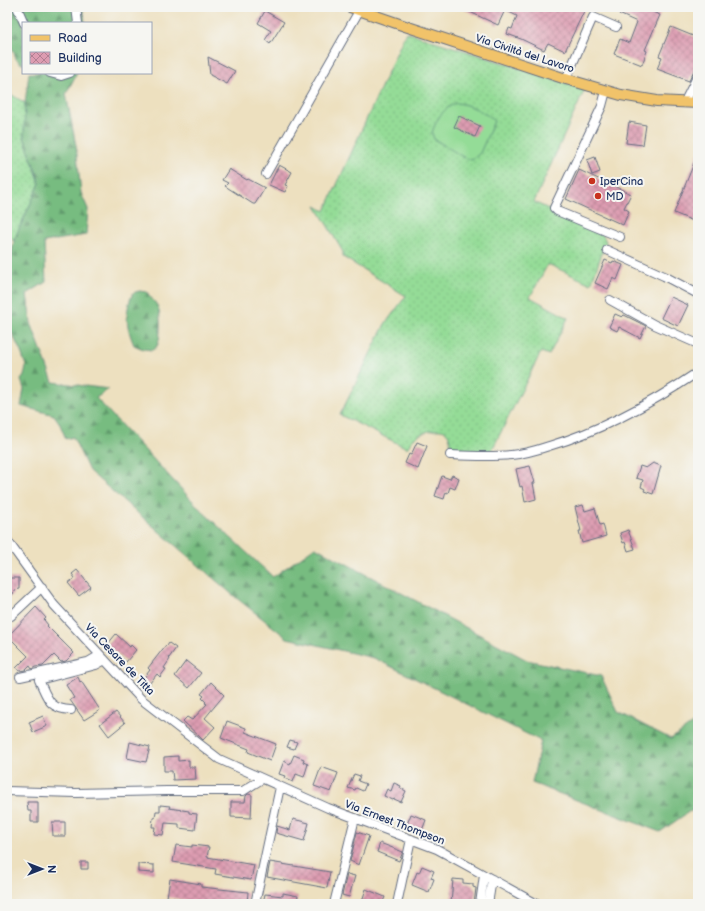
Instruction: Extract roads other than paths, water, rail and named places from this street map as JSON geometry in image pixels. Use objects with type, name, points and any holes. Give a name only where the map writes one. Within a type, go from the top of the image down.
[{"type":"main road","name":"Via Civiltà del Lavoro","points":[[354,9],[606,91],[643,99],[698,103]]},
{"type":"street","points":[[17,7],[24,22]]},
{"type":"street","points":[[76,7],[78,22]]},
{"type":"street","points":[[266,174],[354,9]]},
{"type":"street","points":[[566,79],[593,17],[616,27]]},
{"type":"street","points":[[54,74],[61,76],[67,74]]},
{"type":"street","points":[[684,103],[698,75]]},
{"type":"street","points":[[606,91],[602,106],[554,208],[557,211],[620,237]]},
{"type":"street","points":[[607,250],[664,276],[698,294]]},
{"type":"street","points":[[610,300],[655,325],[698,344]]},
{"type":"street","points":[[450,455],[479,457],[527,453],[576,438],[632,413],[698,372]]},
{"type":"street","name":"Via Cesare de Titta","points":[[7,540],[42,586],[54,605],[141,699],[219,759],[262,779]]},
{"type":"street","points":[[7,617],[10,616],[42,586]]},
{"type":"street","points":[[20,677],[88,662],[102,657]]},
{"type":"street","points":[[71,710],[54,707],[39,680],[96,665],[102,657]]},
{"type":"street","points":[[7,791],[76,793],[243,791],[262,779]]},
{"type":"street","name":"Via Ernest Thompson","points":[[262,779],[328,808],[437,849],[537,904]]},
{"type":"street","points":[[255,904],[280,787]]},
{"type":"street","points":[[334,904],[355,818]]},
{"type":"street","points":[[397,904],[411,839]]},
{"type":"street","points":[[480,904],[488,877]]},
{"type":"street","points":[[488,877],[488,904]]},
{"type":"place","name":"IperCina","points":[[592,181]]},
{"type":"place","name":"MD","points":[[598,196]]}]
